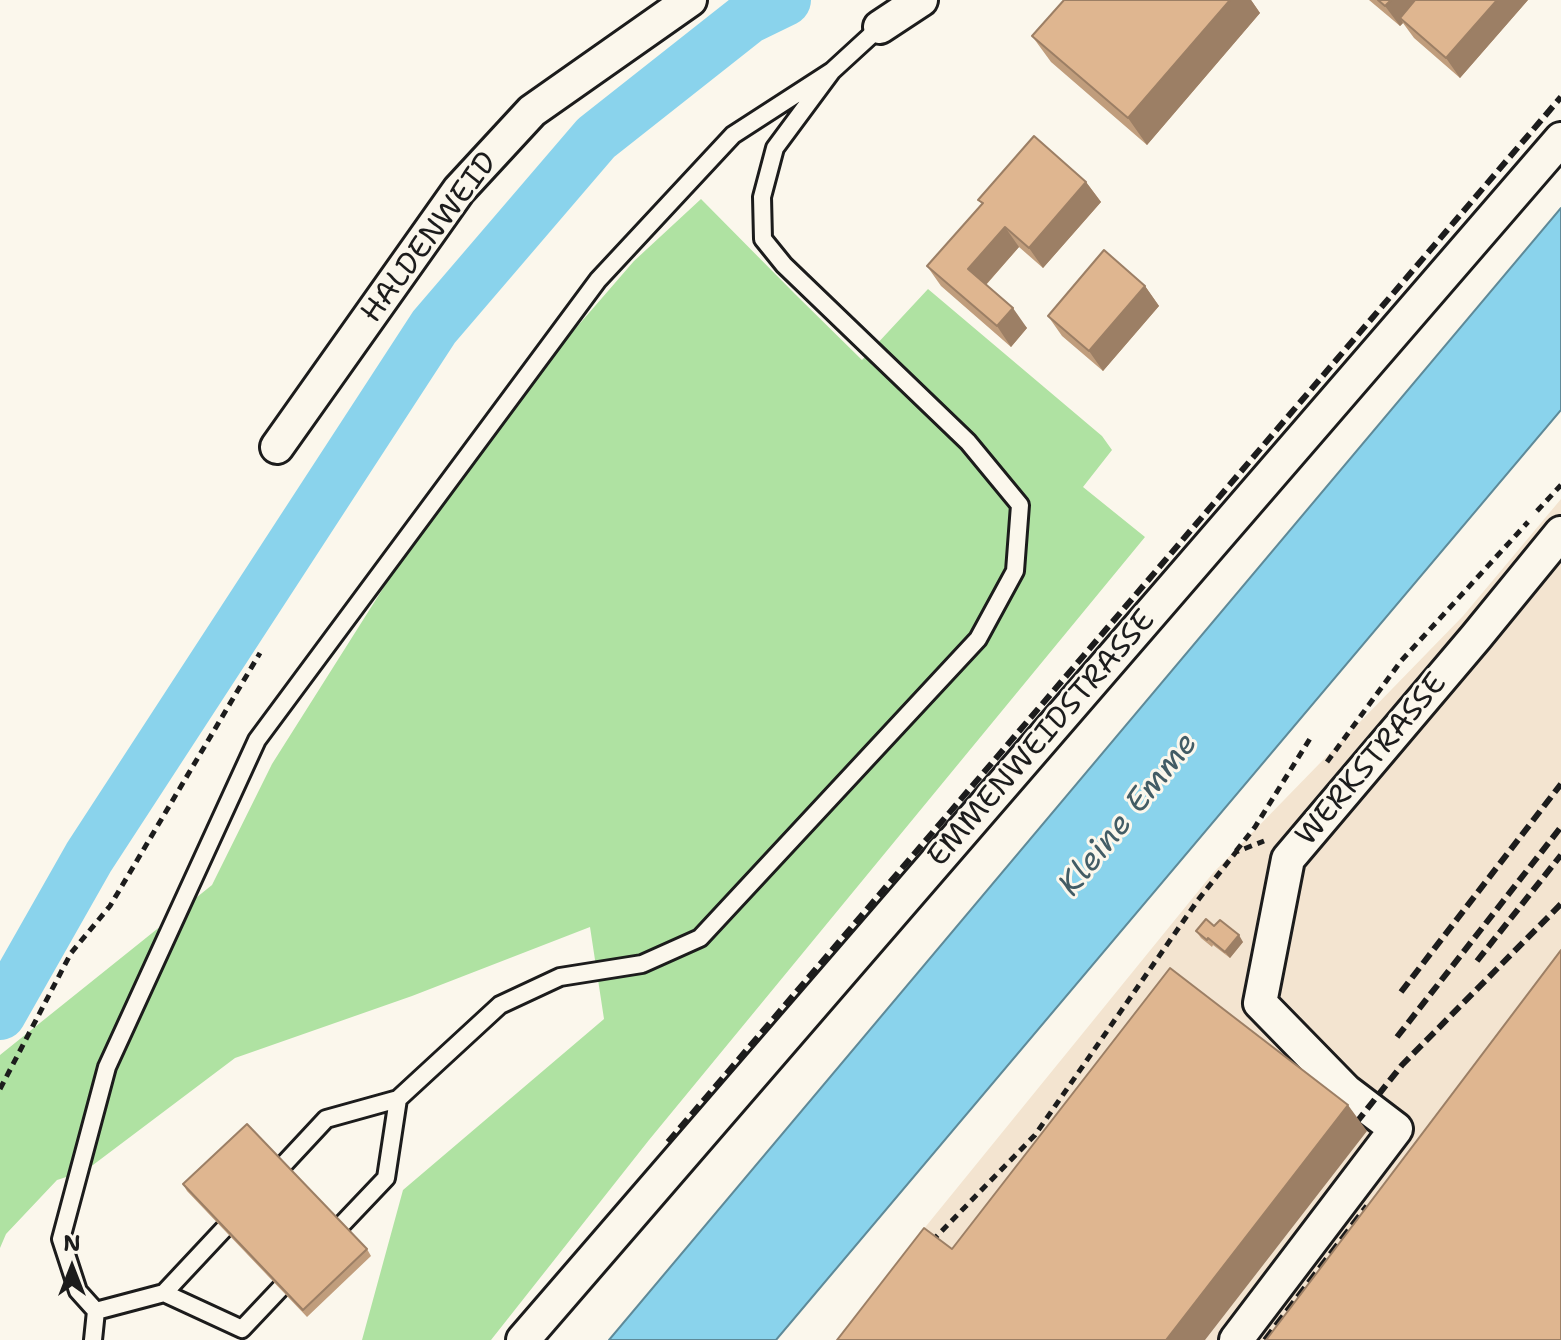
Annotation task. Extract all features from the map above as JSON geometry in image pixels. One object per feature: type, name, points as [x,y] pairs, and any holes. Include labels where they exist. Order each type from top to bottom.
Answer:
[{"type":"street","name":"HALDENWEID","points":[[277,447],[459,190],[532,111],[690,0]]},
{"type":"street","points":[[880,27],[921,0]]},
{"type":"street","name":"EMMENWEIDSTRASSE","points":[[523,1340],[1561,139]]},
{"type":"street","name":"WERKSTRASSE","points":[[1236,1340],[1396,1129],[1346,1091],[1260,1003],[1288,859],[1561,533]]},
{"type":"lane","points":[[93,1340],[96,1311],[78,1291],[61,1239],[107,1067],[257,740],[598,280],[733,135],[832,71],[880,27]]},
{"type":"lane","points":[[96,1311],[164,1293],[326,1119],[398,1099],[500,1005],[560,977],[642,964],[700,938],[978,639],[1015,571],[1020,505],[968,442],[784,265],[763,239],[762,197],[775,148],[832,71]]},
{"type":"lane","points":[[164,1293],[242,1329],[386,1178],[398,1099]]},
{"type":"path","points":[[1327,762],[1401,661],[1561,485]]},
{"type":"path","points":[[0,1089],[71,953],[110,906],[260,653]]},
{"type":"path","points":[[927,1247],[1035,1135],[1198,900],[1255,827],[1311,737]]},
{"type":"path","points":[[1236,852],[1272,838]]},
{"type":"shaded area","points":[[1561,499],[1561,1340],[838,1340],[918,1236],[1213,873],[1463,616]]},
{"type":"green space","points":[[701,199],[862,360],[928,289],[1102,436],[1112,450],[1083,487],[1145,537],[649,1140],[491,1340],[362,1340],[403,1190],[604,1019],[590,927],[412,996],[235,1058],[85,1171],[57,1180],[6,1234],[0,1248],[0,1055],[212,885],[272,764],[394,571],[530,381],[634,261]]},
{"type":"water","name":"Kleine Emme","points":[[1561,208],[1561,410],[776,1340],[609,1340]]},
{"type":"building","points":[[1064,0],[1230,0],[1128,118],[1032,36]]},
{"type":"building","points":[[1415,0],[1497,0],[1446,58],[1400,18]]},
{"type":"building","points":[[1034,136],[1086,182],[1029,248],[1005,227],[968,269],[1013,308],[997,326],[927,266],[983,203],[978,200]]},
{"type":"building","points":[[1104,250],[1145,286],[1089,351],[1048,316]]},
{"type":"building","points":[[1206,919],[1214,926],[1220,920],[1239,935],[1225,952],[1196,931]]},
{"type":"building","points":[[1561,950],[1561,1340],[1266,1340]]},
{"type":"building","points":[[1170,968],[1348,1105],[1166,1340],[837,1340],[924,1228],[952,1249]]},
{"type":"building","points":[[247,1124],[367,1249],[303,1310],[183,1184]]},
{"type":"waterway","points":[[0,1014],[89,857],[434,327],[596,138],[748,18],[785,0]]},
{"type":"railway","points":[[668,1142],[1561,97]]},
{"type":"railway","points":[[1401,992],[1561,784]]},
{"type":"railway","points":[[1397,1037],[1561,827]]},
{"type":"railway","points":[[1477,961],[1561,855]]},
{"type":"railway","points":[[1356,1123],[1402,1065],[1561,904]]},
{"type":"railway","points":[[1265,1340],[1367,1206]]}]
